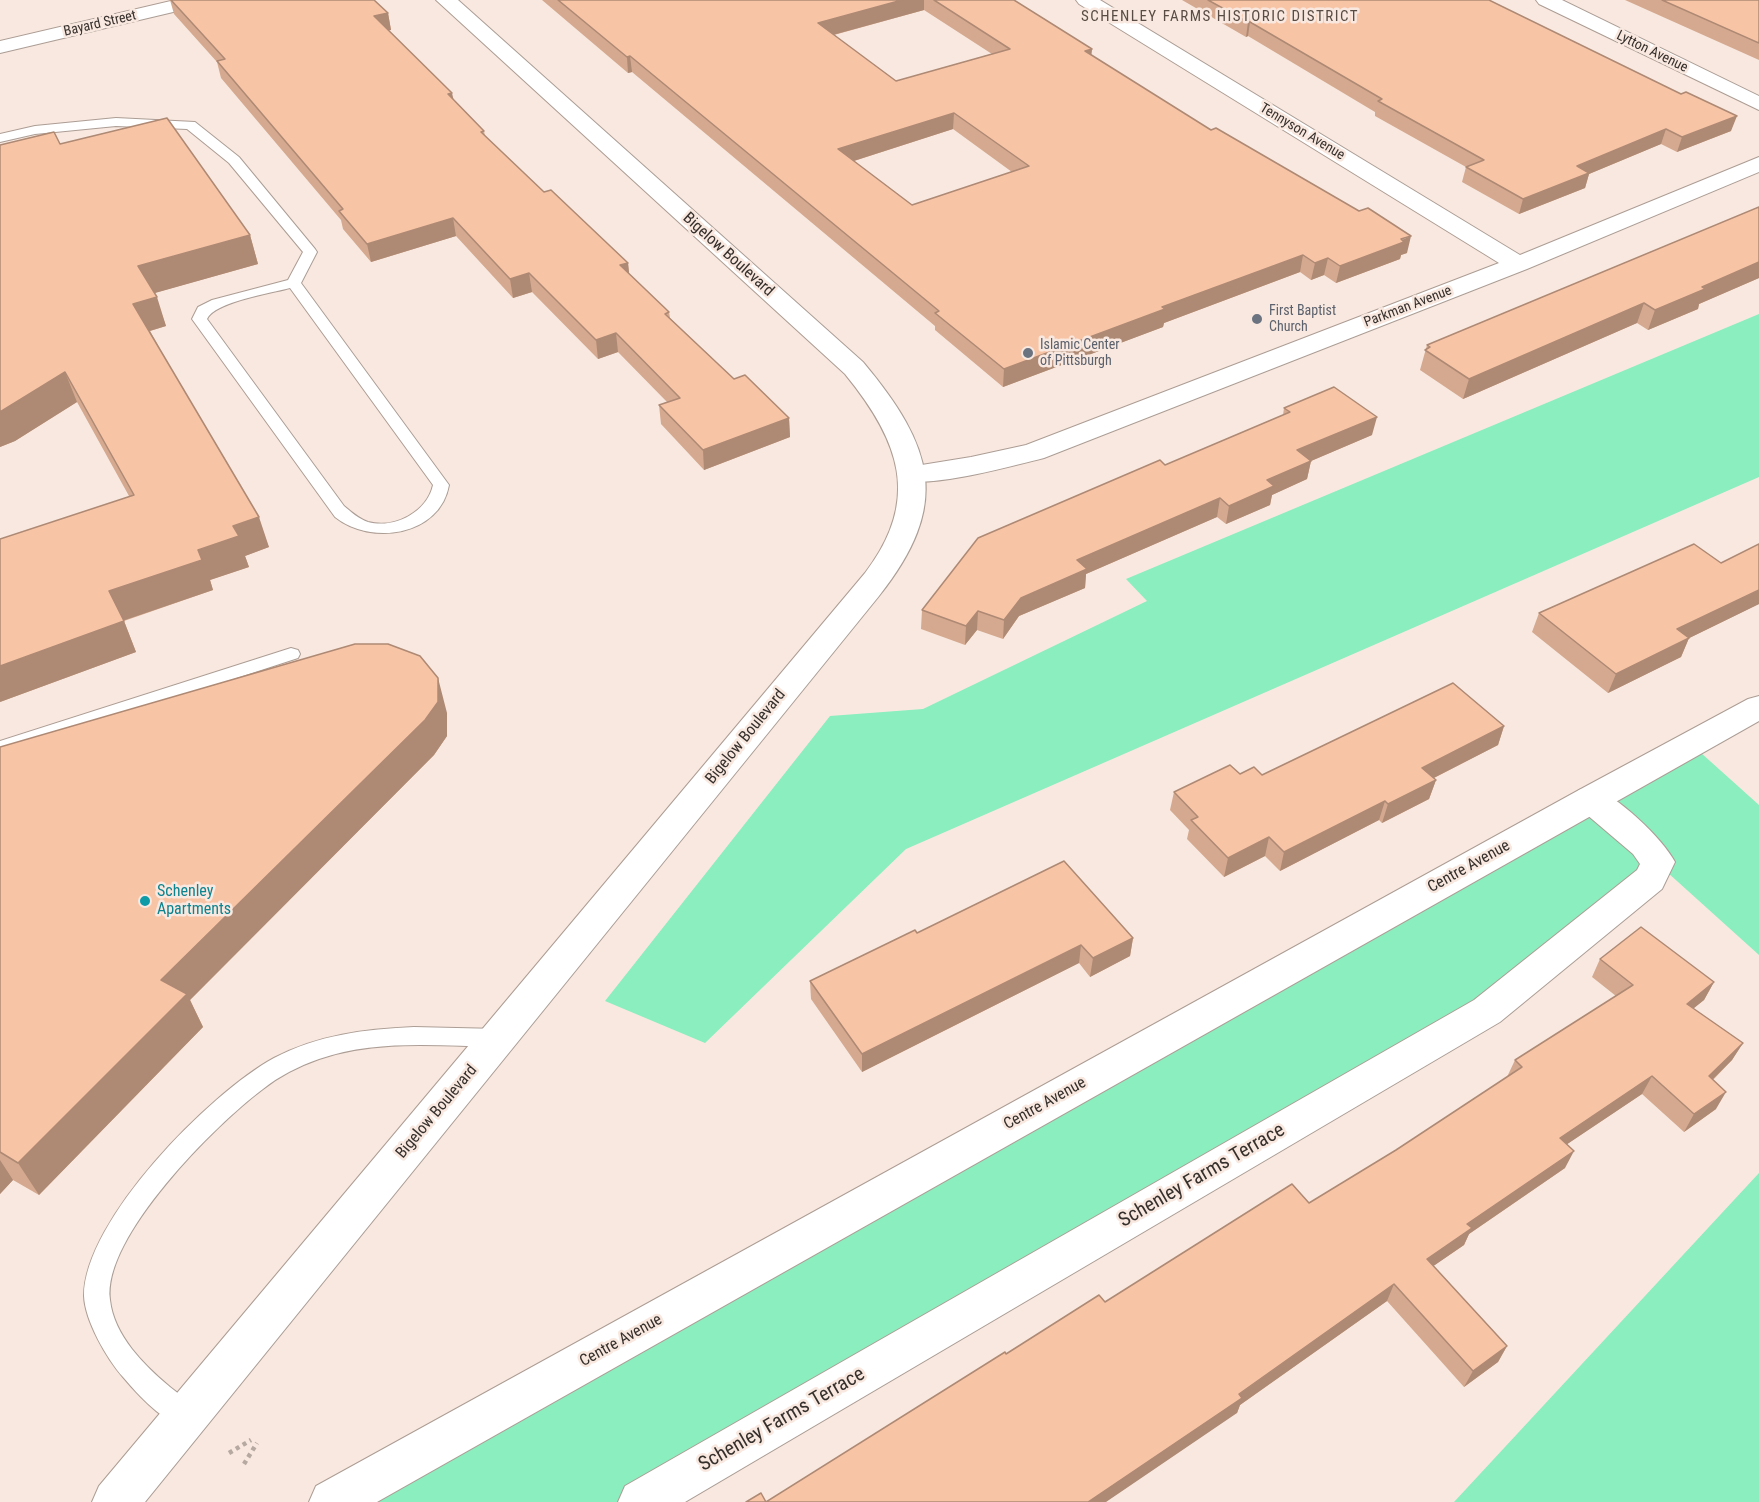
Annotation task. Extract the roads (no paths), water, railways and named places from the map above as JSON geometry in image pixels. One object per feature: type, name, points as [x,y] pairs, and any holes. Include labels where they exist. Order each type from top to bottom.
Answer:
[{"type":"main road","name":"Bayard Street","points":[[0,47],[200,0]]},
{"type":"main road","name":"Bigelow Boulevard","points":[[114,1502],[840,623],[893,555],[913,505],[913,474],[891,413],[854,368],[446,0]]},
{"type":"main road","name":"Tennyson Avenue","points":[[1086,0],[1518,264]]},
{"type":"main road","name":"Lytton Avenue","points":[[1546,0],[1759,104]]},
{"type":"main road","name":"Parkman Avenue","points":[[913,474],[971,466],[1034,452],[1518,264],[1759,164]]},
{"type":"main road","name":"Centre Avenue","points":[[332,1502],[1759,707]]},
{"type":"main road","name":"Schenley Farms Terrace","points":[[641,1502],[1487,1011],[1650,879],[1658,862],[1645,845],[1591,799]]},
{"type":"lane","points":[[0,138],[35,130],[116,122],[190,125],[234,160],[310,252],[294,283],[218,303],[203,310],[199,319],[338,510],[350,521],[368,528],[388,528],[414,520],[434,507],[441,496],[441,485],[294,283]]},
{"type":"lane","points":[[0,748],[291,654]]},
{"type":"lane","points":[[185,1416],[136,1375],[109,1336],[97,1301],[100,1265],[114,1239],[151,1185],[191,1140],[234,1098],[279,1066],[330,1046],[387,1037],[499,1038]]},
{"type":"place","name":"First Baptist Church","points":[[1257,319]]},
{"type":"place","name":"Islamic Center of Pittsburgh","points":[[1028,353]]},
{"type":"place","name":"Schenley Apartments","points":[[145,901]]},
{"type":"district","name":"SCHENLEY FARMS HISTORIC DISTRICT","points":[[1220,17]]}]
